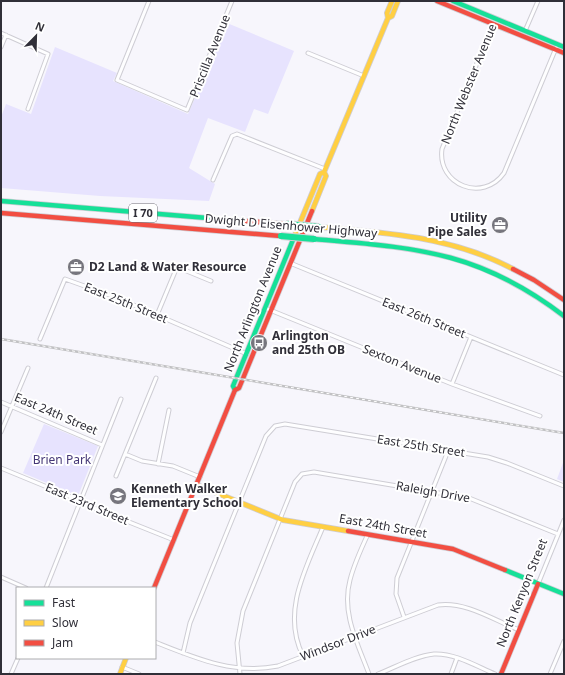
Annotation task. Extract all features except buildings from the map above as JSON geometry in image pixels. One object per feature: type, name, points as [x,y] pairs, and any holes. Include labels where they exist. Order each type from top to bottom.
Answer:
[{"type":"main road","name":"North Arlington Avenue","points":[[154,587],[235,390],[233,386],[249,355],[326,176],[325,171],[388,18],[387,13],[392,1]]},
{"type":"main road","name":"North Arlington Avenue","points":[[388,18],[392,16],[398,1]]},
{"type":"main road","points":[[437,1],[466,6]]},
{"type":"main road","points":[[453,1],[466,6],[494,21],[559,47]]},
{"type":"main road","points":[[494,21],[526,31],[559,47],[564,53]]},
{"type":"main road","name":"Dwight D Eisenhower Highway","points":[[1,202],[397,233],[452,244],[477,252],[514,269],[564,300]]},
{"type":"main road","name":"Dwight D Eisenhower Highway","points":[[1,213],[392,246],[446,255],[492,272],[531,293],[564,316]]},
{"type":"main road","name":"East 24th Street","points":[[196,485],[280,519],[457,551],[564,594]]},
{"type":"main road","name":"North Kenyon Street","points":[[501,674],[538,584]]},
{"type":"main road","points":[[120,674],[126,659]]},
{"type":"street","name":"Priscilla Avenue","points":[[150,1],[117,80],[187,110],[232,1]]},
{"type":"street","points":[[526,31],[538,1]]},
{"type":"street","name":"North Webster Avenue","points":[[494,21],[442,147],[441,158],[445,170],[454,182],[464,187],[476,189],[489,186],[497,181],[504,173],[559,47]]},
{"type":"street","points":[[1,33],[48,54],[28,109]]},
{"type":"street","points":[[1,47],[6,35]]},
{"type":"street","points":[[308,53],[364,76]]},
{"type":"street","points":[[213,180],[232,136],[236,134],[325,171]]},
{"type":"street","name":"East 26th Street","points":[[288,262],[564,375]]},
{"type":"street","points":[[157,315],[177,267],[211,281]]},
{"type":"street","name":"East 25th Street","points":[[40,339],[65,279],[116,297],[249,355]]},
{"type":"street","name":"Sexton Avenue","points":[[268,309],[452,384],[540,416]]},
{"type":"street","points":[[452,384],[471,337]]},
{"type":"street","points":[[1,432],[28,368]]},
{"type":"street","points":[[116,476],[156,378]]},
{"type":"street","points":[[46,587],[121,399]]},
{"type":"street","name":"East 24th Street","points":[[1,402],[102,445]]},
{"type":"street","points":[[158,464],[169,410]]},
{"type":"street","name":"East 25th Street","points":[[239,502],[266,436],[274,427],[285,424],[448,451],[504,462],[564,486]]},
{"type":"street","points":[[404,617],[396,596],[395,586],[448,451]]},
{"type":"street","points":[[125,454],[142,461],[177,467],[200,477]]},
{"type":"street","name":"East 23rd Street","points":[[1,468],[174,540]]},
{"type":"street","name":"Raleigh Drive","points":[[280,519],[295,481],[302,474],[314,472],[478,501],[558,534]]},
{"type":"street","points":[[182,653],[190,623],[239,502]]},
{"type":"street","points":[[240,673],[238,642],[242,614],[280,519]]},
{"type":"street","name":"North Kenyon Street","points":[[538,584],[564,520]]},
{"type":"street","points":[[303,656],[294,627],[295,602],[299,585],[323,527]]},
{"type":"street","points":[[368,534],[348,586],[348,612],[369,674]]},
{"type":"street","points":[[1,577],[24,587]]},
{"type":"street","name":"Windsor Drive","points":[[156,642],[216,667],[240,673],[272,668],[432,606],[451,604],[465,607],[519,630]]},
{"type":"street","points":[[550,674],[564,640]]},
{"type":"street","points":[[378,674],[429,655],[441,654],[457,658],[495,674]]},
{"type":"street","points":[[451,674],[457,658]]},
{"type":"street","points":[[11,674],[18,659]]},
{"type":"street","points":[[122,667],[139,674]]},
{"type":"green space","points":[[227,23],[294,51],[268,114],[254,109],[245,132],[208,118],[189,168],[215,184],[209,201],[100,196],[1,188],[1,117],[6,104],[31,114],[55,47],[117,73],[113,81],[188,114]]},
{"type":"green space","name":"Brien Park","points":[[44,424],[98,446],[78,496],[23,473]]},
{"type":"green space","points":[[564,460],[564,482],[557,479]]},
{"type":"railway","points":[[1,339],[564,433]]},
{"type":"traffic: fast","points":[[453,1],[564,47]]},
{"type":"traffic: fast","points":[[1,201],[232,220]]},
{"type":"traffic: fast","points":[[286,224],[319,227]]},
{"type":"traffic: fast","points":[[235,390],[233,386],[295,235]]},
{"type":"traffic: fast","points":[[281,236],[314,239]]},
{"type":"traffic: fast","points":[[314,239],[385,246],[446,256],[475,265],[504,278],[533,294],[564,316]]},
{"type":"traffic: fast","points":[[505,570],[564,594]]},
{"type":"traffic: slow","points":[[312,211],[326,176],[324,172],[388,18],[387,13],[392,1]]},
{"type":"traffic: slow","points":[[388,18],[392,16],[398,1]]},
{"type":"traffic: slow","points":[[295,235],[320,174],[324,172]]},
{"type":"traffic: slow","points":[[319,227],[393,234],[442,243],[490,258],[513,269]]},
{"type":"traffic: slow","points":[[197,485],[283,520],[348,531]]},
{"type":"traffic: slow","points":[[120,674],[126,659]]},
{"type":"traffic: jam","points":[[437,1],[564,53]]},
{"type":"traffic: jam","points":[[235,390],[239,388],[312,211]]},
{"type":"traffic: jam","points":[[1,213],[281,236]]},
{"type":"traffic: jam","points":[[232,220],[286,224]]},
{"type":"traffic: jam","points":[[513,269],[534,280],[564,300]]},
{"type":"traffic: jam","points":[[154,587],[235,390]]},
{"type":"traffic: jam","points":[[348,531],[453,549],[505,570]]},
{"type":"traffic: jam","points":[[501,674],[538,584]]},
{"type":"place","name":"Utility Pipe Sales","points":[[500,225]]},
{"type":"place","name":"D2 Land & Water Resource","points":[[76,267]]},
{"type":"place","name":"Arlington and 25th OB","points":[[259,343]]},
{"type":"place","name":"Kenneth Walker Elementary School","points":[[118,496]]}]
